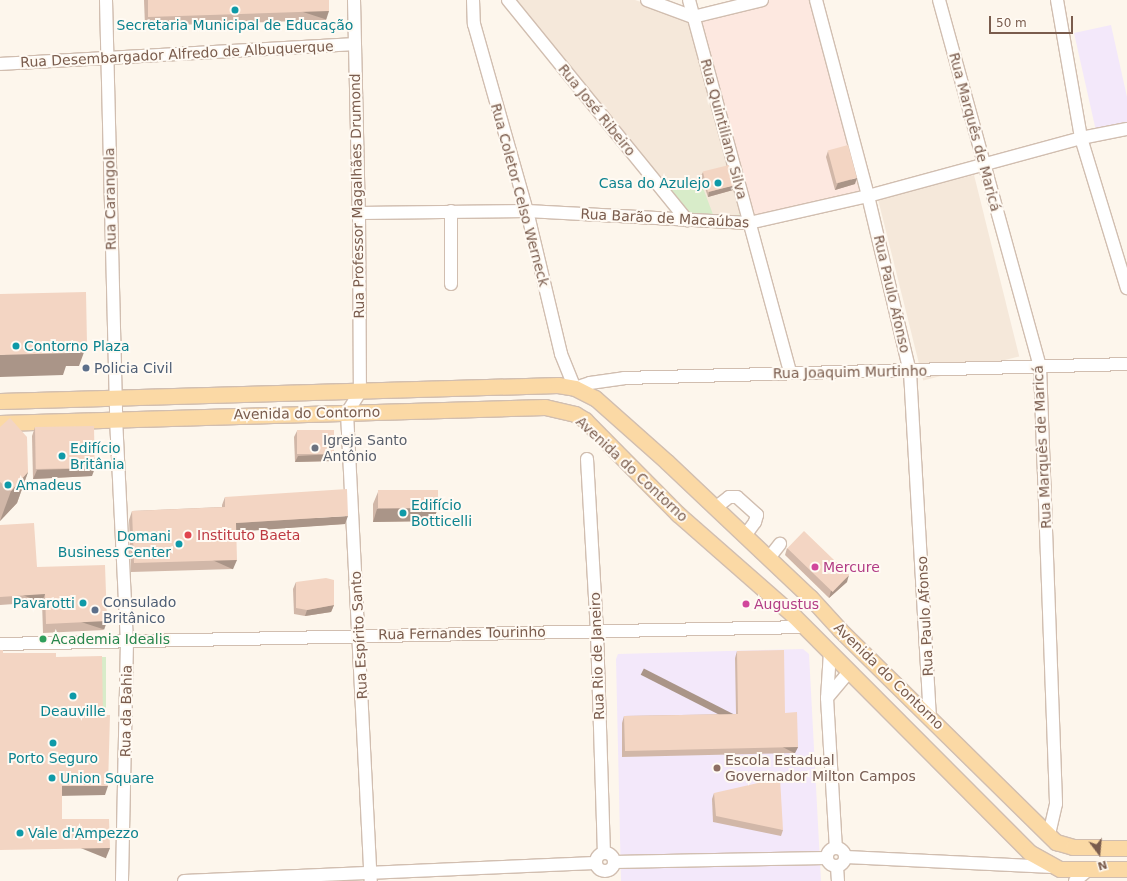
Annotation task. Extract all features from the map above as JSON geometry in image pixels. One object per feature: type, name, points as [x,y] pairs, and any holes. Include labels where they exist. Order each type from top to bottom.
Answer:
[{"type":"main road","name":"Avenida do Contorno","points":[[0,401],[360,392],[558,385],[575,388],[595,398],[612,412],[769,558],[1056,842],[1073,847],[1127,848]]},
{"type":"main road","points":[[545,407],[575,388]]},
{"type":"main road","name":"Avenida do Contorno","points":[[0,423],[116,418],[545,407],[563,410],[585,420],[678,514],[804,627],[850,671],[1029,852],[1053,867],[1081,876],[1127,869]]},
{"type":"street","name":"Rua Carangola","points":[[106,0],[106,57],[116,398]]},
{"type":"street","name":"Rua Professor Magalhães Drumond","points":[[354,0],[359,213],[360,392]]},
{"type":"street","name":"Rua Coletor Celso Werneck","points":[[473,0],[474,24],[527,211],[561,354],[575,388]]},
{"type":"street","name":"Rua José Ribeiro","points":[[508,0],[687,220]]},
{"type":"street","points":[[647,0],[693,17],[762,0]]},
{"type":"street","name":"Rua Quintiliano Silva","points":[[689,0],[790,373]]},
{"type":"street","name":"Rua Paulo Afonso","points":[[816,0],[868,196],[910,372],[930,716]]},
{"type":"street","name":"Rua Marquês de Maricá","points":[[939,0],[1040,366],[1056,804],[1049,834]]},
{"type":"street","points":[[1057,0],[1080,138],[1127,288]]},
{"type":"street","name":"Rua Desembargador Alfredo de Albuquerque","points":[[0,64],[354,44]]},
{"type":"street","name":"Rua Barão de Macaúbas","points":[[359,213],[527,211],[749,223],[868,196],[1080,138],[1127,129]]},
{"type":"street","points":[[451,211],[451,284]]},
{"type":"street","name":"Rua Joaquim Murtinho","points":[[575,388],[590,383],[624,378],[790,373],[910,372],[1040,366],[1127,364]]},
{"type":"street","points":[[346,413],[360,392]]},
{"type":"street","name":"Rua da Bahia","points":[[116,398],[127,641],[122,881]]},
{"type":"street","name":"Rua Espírito Santo","points":[[346,413],[360,635],[372,876]]},
{"type":"street","name":"Rua Rio de Janeiro","points":[[586,459],[597,632],[604,853]]},
{"type":"street","points":[[715,508],[729,497],[737,497],[757,515],[755,522],[745,536]]},
{"type":"street","points":[[769,558],[780,544]]},
{"type":"street","name":"Rua Fernandes Tourinho","points":[[0,644],[360,635],[597,632],[804,627]]},
{"type":"street","points":[[830,652],[827,698],[836,848]]},
{"type":"street","points":[[827,698],[850,671]]},
{"type":"street","points":[[826,858],[830,850],[836,848],[842,850],[846,857]]},
{"type":"street","points":[[608,871],[610,854],[604,853],[597,857],[596,863],[598,868],[608,871],[826,858]]},
{"type":"street","points":[[846,857],[1053,867]]},
{"type":"street","points":[[826,858],[831,866],[837,867],[842,865],[846,857]]},
{"type":"street","points":[[184,881],[372,876],[596,863]]},
{"type":"street","points":[[837,867],[838,881]]},
{"type":"shaded area","points":[[516,0],[635,0],[692,19],[745,214],[714,217],[711,212],[661,189]]},
{"type":"shaded area","points":[[767,0],[816,0],[867,196],[748,223],[692,19]]},
{"type":"shaded area","points":[[1111,25],[1127,97],[1127,124],[1096,131],[1074,33]]},
{"type":"shaded area","points":[[974,175],[1019,356],[923,380],[878,199]]},
{"type":"shaded area","name":"Escola Estadual Governador Milton Campos","points":[[803,649],[809,654],[821,881],[621,881],[616,659],[618,654]]},
{"type":"green space","points":[[700,180],[714,217],[745,214],[748,223],[686,218],[661,189]]},
{"type":"green space","points":[[53,657],[106,657],[106,725]]},
{"type":"building","points":[[148,0],[329,0],[329,11],[148,17]]},
{"type":"building","points":[[848,145],[857,178],[837,183],[828,150]]},
{"type":"building","name":"Casa do Azulejo","points":[[729,165],[734,185],[708,192],[703,172]]},
{"type":"building","points":[[86,292],[87,344],[71,344],[71,353],[0,355],[0,294]]},
{"type":"building","points":[[10,418],[27,437],[28,472],[11,491],[0,482],[0,427]]},
{"type":"building","name":"Edifício Britânia","points":[[94,426],[95,468],[36,469],[35,427]]},
{"type":"building","points":[[297,430],[334,430],[334,454],[297,454]]},
{"type":"building","points":[[347,489],[348,516],[236,523],[237,560],[134,563],[132,511],[225,507],[225,497]]},
{"type":"building","points":[[378,490],[438,490],[438,508],[378,508]]},
{"type":"building","points":[[34,523],[37,567],[105,565],[107,621],[46,624],[45,594],[0,597],[0,525]]},
{"type":"building","points":[[804,531],[849,575],[833,592],[787,548]]},
{"type":"building","points":[[326,578],[334,580],[334,605],[307,610],[296,608],[296,582]]},
{"type":"building","points":[[0,650],[3,650],[3,653],[56,653],[56,657],[102,656],[103,715],[110,715],[108,786],[62,786],[62,819],[109,819],[110,848],[0,850]]},
{"type":"building","points":[[784,650],[785,713],[797,712],[798,747],[625,751],[624,716],[738,714],[737,651]]},
{"type":"building","points":[[780,778],[783,830],[716,816],[714,793]]},
{"type":"place","name":"Secretaria Municipal de Educação","points":[[235,10]]},
{"type":"place","name":"Casa do Azulejo","points":[[718,183]]},
{"type":"place","name":"Contorno Plaza","points":[[16,346]]},
{"type":"place","name":"Policia Civil","points":[[86,368]]},
{"type":"place","name":"Igreja Santo Antônio","points":[[315,448]]},
{"type":"place","name":"Edifício Britânia","points":[[62,456]]},
{"type":"place","name":"Amadeus","points":[[8,485]]},
{"type":"place","name":"Edifício Botticelli","points":[[403,513]]},
{"type":"place","name":"Instituto Baeta","points":[[188,535]]},
{"type":"place","name":"Domani Business Center","points":[[179,544]]},
{"type":"place","name":"Mercure","points":[[815,567]]},
{"type":"place","name":"Pavarotti","points":[[83,603]]},
{"type":"place","name":"Augustus","points":[[746,604]]},
{"type":"place","name":"Consulado Britânico","points":[[95,610]]},
{"type":"place","name":"Academia Idealis","points":[[43,639]]},
{"type":"place","name":"Deauville","points":[[73,696]]},
{"type":"place","name":"Porto Seguro","points":[[53,743]]},
{"type":"place","name":"Escola Estadual Governador Milton Campos","points":[[717,768]]},
{"type":"place","name":"Union Square","points":[[52,778]]},
{"type":"place","name":"Vale d'Ampezzo","points":[[20,833]]}]
